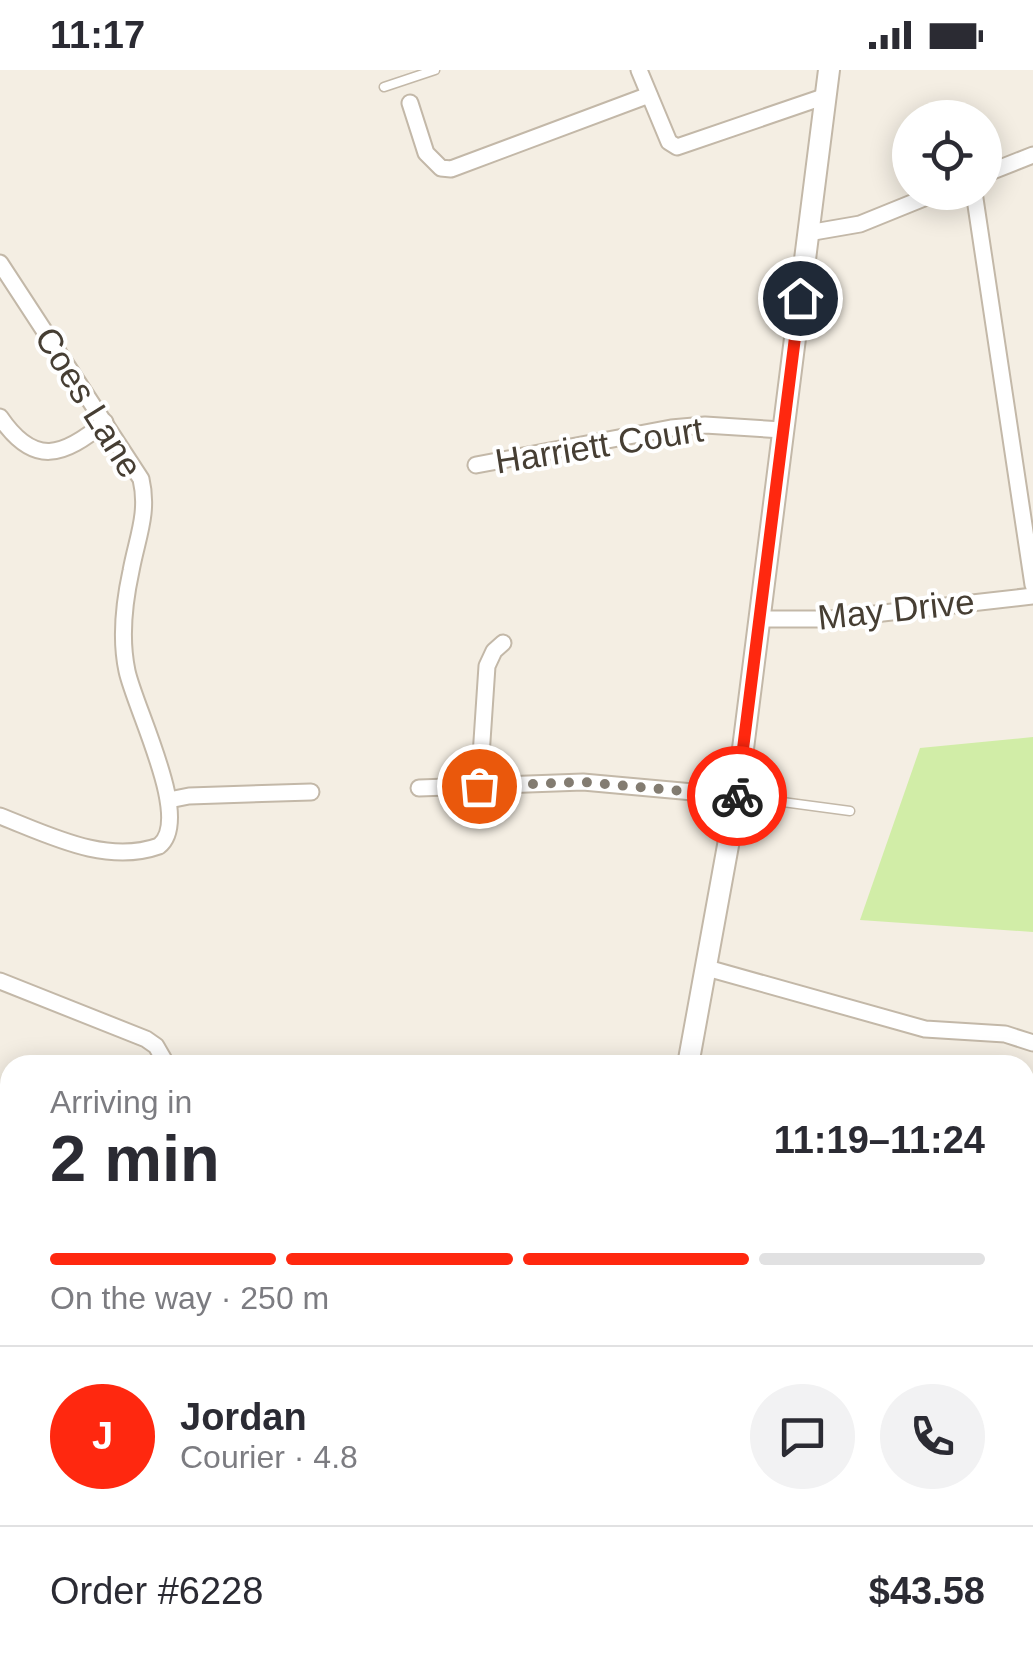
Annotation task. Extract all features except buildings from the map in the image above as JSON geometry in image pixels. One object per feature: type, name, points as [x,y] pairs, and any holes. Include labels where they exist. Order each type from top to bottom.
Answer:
[{"type":"street","points":[[639,70],[669,142],[676,147],[826,96]]},
{"type":"street","points":[[690,1055],[737,796],[829,70]]},
{"type":"street","points":[[410,103],[426,153],[441,168],[451,169],[649,95]]},
{"type":"street","points":[[1002,167],[1033,155]]},
{"type":"street","points":[[808,233],[860,224],[894,210]]},
{"type":"street","points":[[977,210],[1033,584]]},
{"type":"street","name":"Coes Lane","points":[[0,263],[134,465],[144,495],[142,529],[124,610],[124,651],[172,820],[167,840],[149,850],[97,850],[0,816]]},
{"type":"street","points":[[0,417],[14,437],[37,452],[64,450],[84,440],[105,422]]},
{"type":"street","name":"Harriett Court","points":[[476,465],[671,428],[705,425],[782,430]]},
{"type":"street","name":"May Drive","points":[[760,619],[830,619],[1033,596]]},
{"type":"street","points":[[479,786],[487,666],[504,642]]},
{"type":"street","points":[[419,788],[583,782],[737,796]]},
{"type":"street","points":[[169,800],[311,792]]},
{"type":"street","points":[[707,968],[926,1029],[1005,1034],[1033,1043]]},
{"type":"street","points":[[0,981],[146,1039],[161,1055]]},
{"type":"lane","points":[[384,87],[435,70]]},
{"type":"lane","points":[[737,796],[850,811]]},
{"type":"green space","points":[[1033,737],[1033,932],[860,920],[920,748]]},
{"type":"way so far","points":[[479,786],[583,782],[737,796]]},
{"type":"route","points":[[737,796],[800,298]]}]
